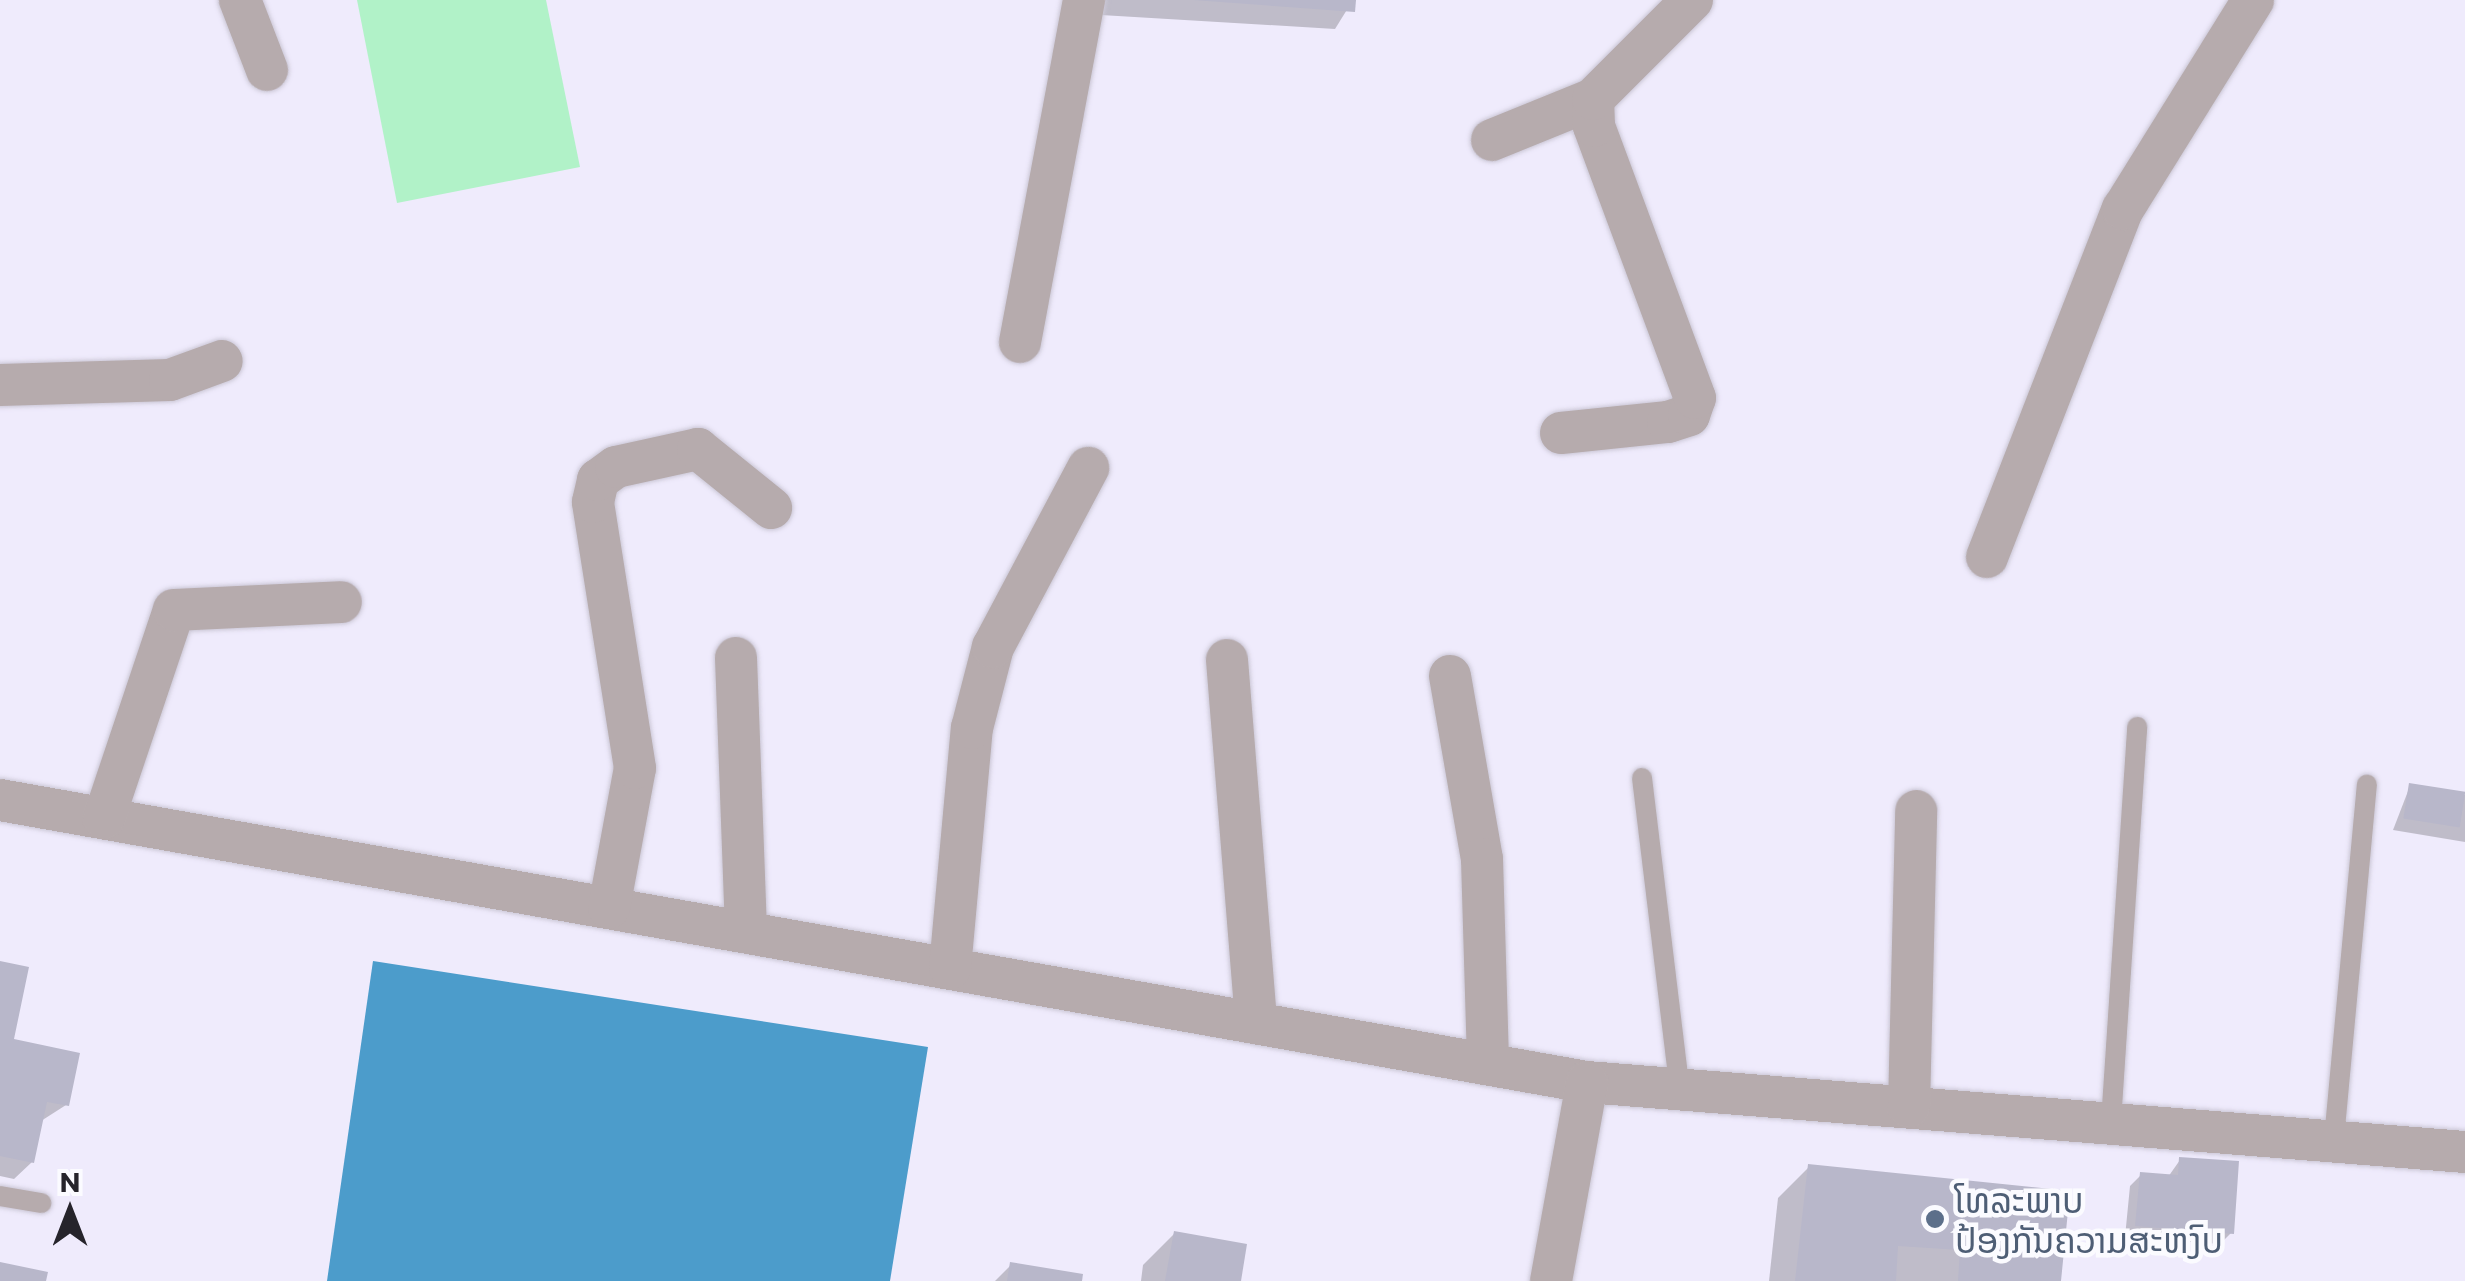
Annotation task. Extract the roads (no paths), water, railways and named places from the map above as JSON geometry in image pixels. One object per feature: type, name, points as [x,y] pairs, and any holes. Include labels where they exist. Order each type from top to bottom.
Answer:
[{"type":"street","points":[[240,0],[267,70]]},
{"type":"street","points":[[1020,342],[1084,0]]},
{"type":"street","points":[[1492,140],[1593,99],[1692,0]]},
{"type":"street","points":[[1986,557],[2124,209],[2253,0]]},
{"type":"street","points":[[1561,434],[1668,422],[1689,415],[1695,398],[1594,126],[1593,99]]},
{"type":"street","points":[[0,385],[170,380],[222,361]]},
{"type":"street","points":[[609,908],[634,739],[593,502],[598,480],[616,467],[698,448],[771,508]]},
{"type":"street","points":[[950,968],[972,728],[993,648],[1088,468]]},
{"type":"street","points":[[104,818],[174,610],[341,602]]},
{"type":"street","points":[[736,658],[746,932]]},
{"type":"street","points":[[1227,660],[1256,1023]]},
{"type":"street","points":[[1450,676],[1482,859],[1488,1064]]},
{"type":"street","points":[[0,800],[1587,1082],[2465,1152]]},
{"type":"street","points":[[1909,1107],[1916,810]]},
{"type":"street","points":[[1551,1281],[1587,1082]]},
{"type":"lane","points":[[2111,1122],[2137,726]]},
{"type":"lane","points":[[1642,778],[1680,1090]]},
{"type":"lane","points":[[2334,1139],[2367,786]]},
{"type":"lane","points":[[0,1196],[41,1204]]},
{"type":"water","points":[[373,961],[928,1047],[890,1281],[327,1281]]},
{"type":"place","name":"ໂທລະພາບ ປ້ອງກັນຄວາມສະຫງົບ","points":[[1935,1219]]}]
